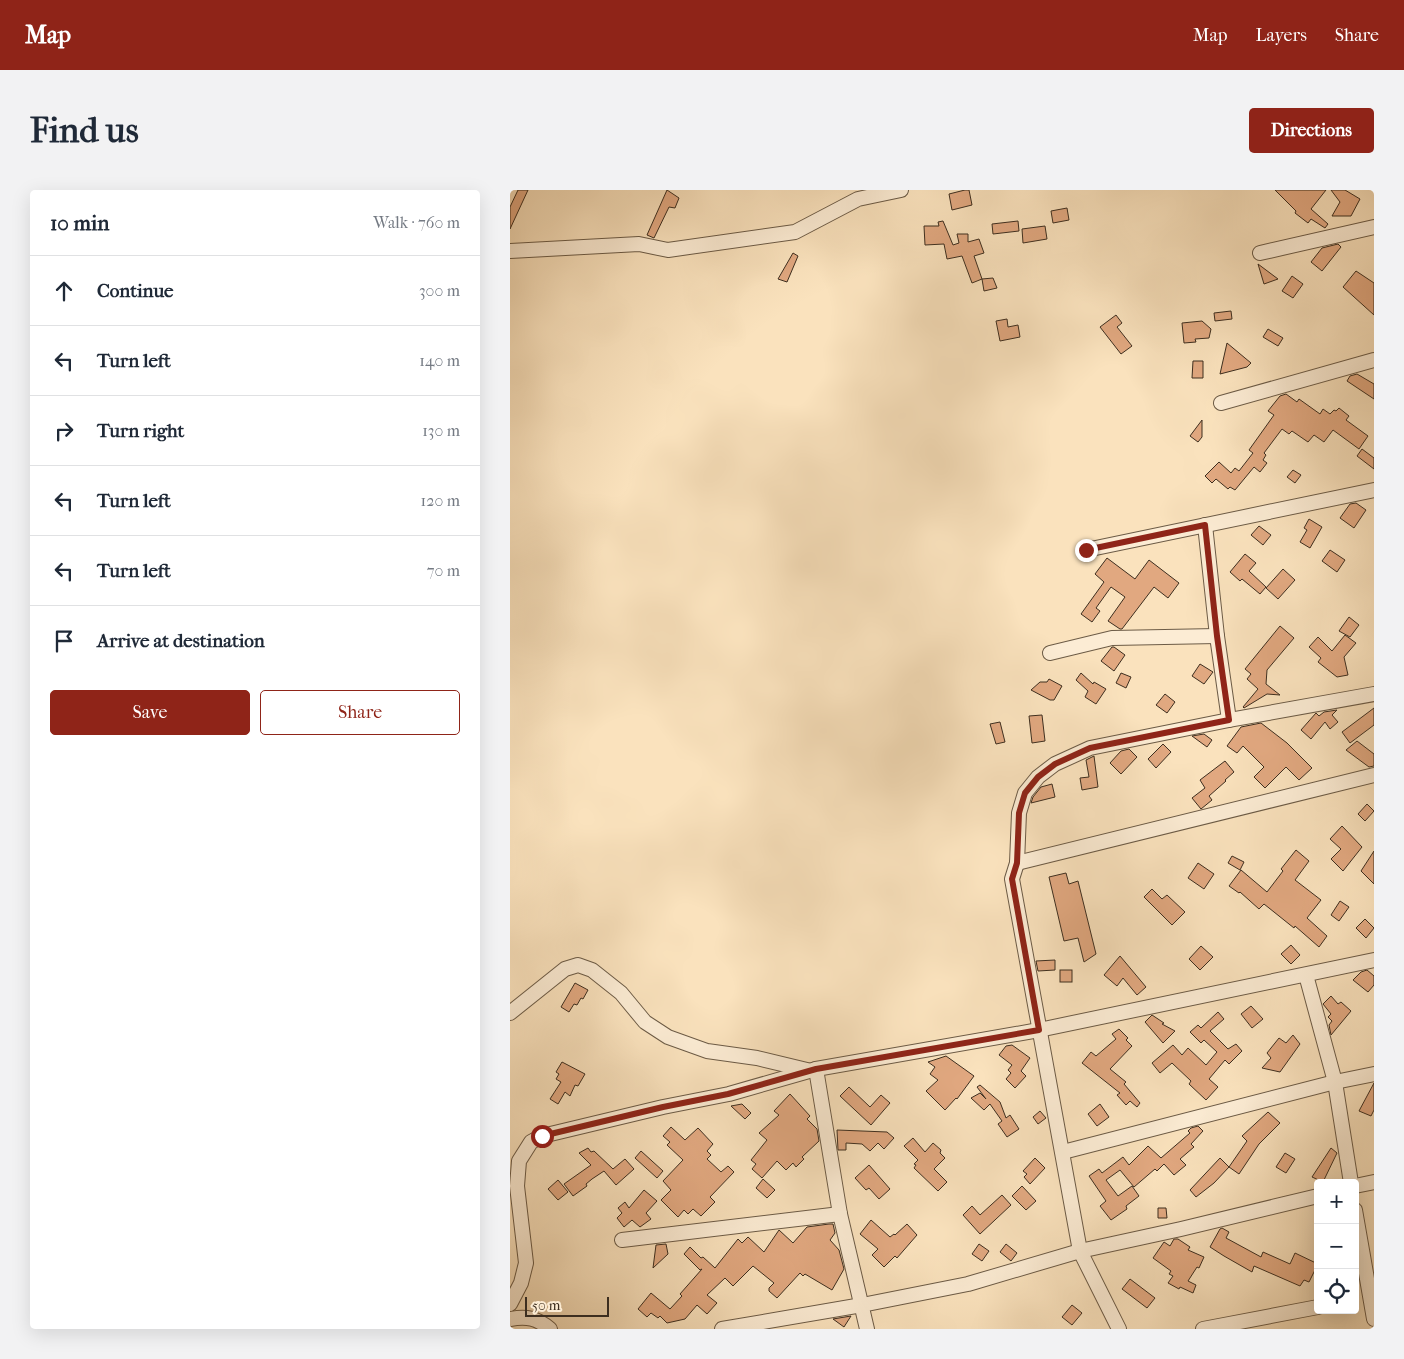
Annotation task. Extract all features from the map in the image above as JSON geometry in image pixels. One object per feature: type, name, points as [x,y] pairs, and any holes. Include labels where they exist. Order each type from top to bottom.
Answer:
[{"type":"street","points":[[510,251],[639,244],[668,250],[795,232],[857,194],[901,190]]},
{"type":"street","points":[[1260,253],[1374,226]]},
{"type":"street","points":[[1221,403],[1374,360]]},
{"type":"street","points":[[1086,550],[1374,490]]},
{"type":"street","points":[[1205,525],[1217,636],[1229,720]]},
{"type":"street","points":[[1050,653],[1112,638],[1217,636]]},
{"type":"street","points":[[1119,1329],[1080,1251],[1012,879],[1017,863],[1019,813],[1025,793],[1038,777],[1055,764],[1090,748],[1229,720],[1374,694]]},
{"type":"street","points":[[1017,863],[1374,775]]},
{"type":"street","points":[[510,1304],[522,1283],[526,1263],[517,1186],[519,1161],[531,1142],[542,1136],[663,1107],[728,1094],[813,1070],[1039,1030],[1374,960]]},
{"type":"street","points":[[510,1013],[565,969],[578,965],[592,970],[621,993],[645,1022],[668,1037],[707,1051],[757,1058],[813,1070]]},
{"type":"street","points":[[1306,975],[1335,1082],[1350,1179]]},
{"type":"street","points":[[813,1070],[840,1214],[868,1329]]},
{"type":"street","points":[[1063,1152],[1335,1082],[1374,1074]]},
{"type":"street","points":[[1359,1185],[1374,1182]]},
{"type":"street","points":[[722,1329],[862,1305],[968,1284],[1080,1251],[1314,1197]]},
{"type":"street","points":[[622,1240],[840,1214]]},
{"type":"street","points":[[1358,1224],[1372,1297],[1374,1320]]},
{"type":"street","points":[[1359,1299],[1372,1297]]},
{"type":"street","points":[[1203,1329],[1314,1308]]},
{"type":"street","points":[[510,1319],[521,1317],[535,1318],[550,1329]]},
{"type":"building","points":[[518,190],[528,190],[510,229],[510,207]]},
{"type":"building","points":[[667,190],[679,198],[675,208],[669,207],[654,238],[647,235]]},
{"type":"building","points":[[969,190],[972,205],[952,210],[949,194]]},
{"type":"building","points":[[1275,190],[1326,190],[1311,209],[1328,224],[1325,228],[1311,219],[1308,223],[1295,213],[1296,211]]},
{"type":"building","points":[[1331,190],[1345,190],[1360,199],[1351,216],[1332,216],[1340,202]]},
{"type":"building","points":[[1067,208],[1069,220],[1053,223],[1051,211]]},
{"type":"building","points":[[943,221],[953,245],[959,243],[957,234],[968,234],[968,242],[979,239],[984,253],[974,256],[982,279],[972,283],[962,256],[947,259],[944,244],[925,245],[924,226],[939,226],[938,222]]},
{"type":"building","points":[[1018,221],[1019,231],[993,234],[992,224]]},
{"type":"building","points":[[1045,226],[1047,239],[1023,243],[1022,229]]},
{"type":"building","points":[[1338,244],[1341,247],[1322,271],[1311,262],[1322,248]]},
{"type":"building","points":[[793,253],[798,256],[787,282],[778,279]]},
{"type":"building","points":[[1258,264],[1278,279],[1264,284]]},
{"type":"building","points":[[1356,271],[1374,283],[1374,315],[1343,287]]},
{"type":"building","points":[[1292,276],[1303,284],[1293,298],[1282,291]]},
{"type":"building","points":[[993,278],[997,288],[984,291],[982,279]]},
{"type":"building","points":[[1231,311],[1232,319],[1215,321],[1214,313]]},
{"type":"building","points":[[1116,315],[1122,323],[1117,327],[1132,346],[1121,354],[1100,327]]},
{"type":"building","points":[[1007,319],[1008,327],[1018,325],[1020,337],[1000,341],[996,321]]},
{"type":"building","points":[[1202,321],[1211,329],[1209,338],[1195,339],[1196,342],[1184,343],[1182,323]]},
{"type":"building","points":[[1268,329],[1283,338],[1278,346],[1263,337]]},
{"type":"building","points":[[1227,343],[1251,363],[1247,367],[1220,374]]},
{"type":"building","points":[[1193,361],[1203,361],[1203,378],[1192,378]]},
{"type":"building","points":[[1357,374],[1374,384],[1374,399],[1347,381],[1350,376]]},
{"type":"building","points":[[1286,394],[1297,402],[1299,399],[1320,414],[1323,409],[1330,414],[1339,408],[1349,416],[1346,420],[1368,436],[1359,449],[1333,430],[1324,442],[1314,435],[1308,442],[1292,431],[1289,434],[1282,429],[1264,453],[1266,455],[1263,460],[1267,463],[1260,472],[1254,467],[1235,490],[1230,487],[1228,489],[1216,479],[1212,483],[1205,476],[1219,462],[1231,473],[1235,468],[1239,471],[1253,453],[1249,450],[1274,415],[1268,411],[1280,396]]},
{"type":"building","points":[[1202,420],[1202,437],[1198,442],[1190,436]]},
{"type":"building","points":[[1362,449],[1374,458],[1374,469],[1357,456]]},
{"type":"building","points":[[1293,470],[1301,475],[1295,483],[1287,477]]},
{"type":"building","points":[[1356,503],[1366,510],[1354,528],[1340,518],[1350,504]]},
{"type":"building","points":[[1309,519],[1322,527],[1310,548],[1300,542],[1307,530],[1304,528]]},
{"type":"building","points":[[1259,526],[1271,535],[1263,545],[1251,535]]},
{"type":"building","points":[[1330,550],[1345,560],[1337,572],[1322,561]]},
{"type":"building","points":[[1245,554],[1256,563],[1249,571],[1266,587],[1260,594],[1230,572]]},
{"type":"building","points":[[1107,558],[1135,579],[1149,560],[1179,583],[1168,598],[1154,587],[1122,629],[1108,621],[1125,597],[1111,587],[1096,608],[1100,611],[1092,622],[1081,614],[1104,582],[1095,574]]},
{"type":"building","points":[[1283,569],[1295,580],[1278,599],[1266,588]]},
{"type":"building","points":[[1349,617],[1359,625],[1350,637],[1339,631]]},
{"type":"building","points":[[1280,626],[1294,638],[1267,670],[1266,684],[1280,695],[1267,694],[1244,708],[1258,689],[1247,679],[1251,674],[1245,669]]},
{"type":"building","points":[[1345,635],[1356,643],[1344,657],[1348,675],[1337,677],[1318,662],[1321,658],[1309,647],[1318,637],[1332,651]]},
{"type":"building","points":[[1112,647],[1125,655],[1114,671],[1101,661]]},
{"type":"building","points":[[1200,664],[1213,672],[1204,684],[1192,676]]},
{"type":"building","points":[[1081,673],[1093,684],[1094,682],[1106,689],[1096,704],[1085,697],[1088,691],[1076,680]]},
{"type":"building","points":[[1121,673],[1131,677],[1126,688],[1116,683]]},
{"type":"building","points":[[1049,679],[1062,686],[1054,700],[1050,700],[1031,690],[1040,682],[1047,682]]},
{"type":"building","points":[[1165,694],[1175,702],[1167,713],[1156,705]]},
{"type":"building","points":[[1374,708],[1374,725],[1350,743],[1342,732]]},
{"type":"building","points":[[1337,710],[1332,715],[1338,722],[1330,729],[1325,722],[1311,739],[1301,730],[1316,713],[1319,716],[1324,712]]},
{"type":"building","points":[[1042,715],[1045,741],[1032,743],[1029,716]]},
{"type":"building","points":[[1000,722],[1005,742],[996,744],[990,724]]},
{"type":"building","points":[[1261,723],[1287,743],[1312,768],[1299,780],[1286,767],[1265,788],[1254,777],[1264,767],[1243,746],[1237,753],[1227,746],[1241,727]]},
{"type":"building","points":[[1204,734],[1212,740],[1207,747],[1192,736]]},
{"type":"building","points":[[1357,741],[1374,754],[1374,766],[1369,767],[1346,750]]},
{"type":"building","points":[[1163,744],[1171,752],[1156,768],[1148,759]]},
{"type":"building","points":[[1129,749],[1137,757],[1121,774],[1110,763],[1121,751]]},
{"type":"building","points":[[1094,756],[1098,787],[1082,790],[1080,778],[1089,777],[1086,760]]},
{"type":"building","points":[[1225,761],[1234,772],[1209,796],[1212,800],[1201,809],[1192,798],[1205,788],[1200,780]]},
{"type":"building","points":[[1052,784],[1055,797],[1031,803],[1041,787]]},
{"type":"building","points":[[1367,804],[1374,811],[1365,821],[1358,814]]},
{"type":"building","points":[[1342,826],[1362,847],[1343,871],[1331,859],[1341,849],[1330,839]]},
{"type":"building","points":[[1296,850],[1309,861],[1295,880],[1321,900],[1307,918],[1327,936],[1319,947],[1295,926],[1294,928],[1264,904],[1259,909],[1240,892],[1229,886],[1241,870],[1267,892],[1283,871],[1281,869]]},
{"type":"building","points":[[1374,851],[1374,884],[1361,871]]},
{"type":"building","points":[[1232,856],[1244,862],[1240,870],[1228,863]]},
{"type":"building","points":[[1198,863],[1214,874],[1204,889],[1188,878]]},
{"type":"building","points":[[1066,873],[1069,884],[1078,881],[1096,954],[1084,962],[1078,938],[1064,941],[1049,877]]},
{"type":"building","points":[[1152,889],[1162,899],[1167,895],[1185,912],[1172,925],[1144,897]]},
{"type":"building","points":[[1340,901],[1349,907],[1339,921],[1331,915]]},
{"type":"building","points":[[1365,919],[1374,928],[1366,938],[1356,928]]},
{"type":"building","points":[[1291,945],[1300,955],[1291,964],[1281,954]]},
{"type":"building","points":[[1201,946],[1213,957],[1200,970],[1189,959]]},
{"type":"building","points":[[1120,956],[1146,987],[1137,995],[1123,978],[1117,986],[1104,975]]},
{"type":"building","points":[[1055,960],[1055,970],[1038,971],[1036,961]]},
{"type":"building","points":[[1060,970],[1072,970],[1072,982],[1060,982]]},
{"type":"building","points":[[1367,970],[1374,976],[1374,985],[1368,992],[1353,980],[1361,972]]},
{"type":"building","points":[[575,983],[588,990],[583,999],[581,998],[577,1005],[574,1004],[569,1012],[561,1007]]},
{"type":"building","points":[[1331,996],[1338,1004],[1341,1002],[1351,1011],[1331,1035],[1329,1025],[1332,1021],[1328,1017],[1331,1014],[1323,1004]]},
{"type":"building","points":[[1251,1006],[1263,1019],[1252,1028],[1241,1014]]},
{"type":"building","points":[[1218,1012],[1224,1019],[1210,1031],[1228,1049],[1236,1044],[1242,1051],[1229,1064],[1225,1060],[1209,1079],[1218,1087],[1206,1100],[1189,1084],[1191,1081],[1172,1063],[1160,1073],[1152,1063],[1173,1045],[1182,1055],[1188,1048],[1206,1065],[1217,1052],[1204,1040],[1201,1043],[1190,1032],[1198,1025],[1201,1028]]},
{"type":"building","points":[[1152,1015],[1164,1023],[1162,1024],[1175,1031],[1163,1043],[1145,1022]]},
{"type":"building","points":[[1119,1029],[1128,1038],[1126,1040],[1132,1046],[1110,1069],[1126,1082],[1124,1084],[1140,1103],[1137,1107],[1130,1101],[1126,1105],[1117,1095],[1120,1093],[1082,1063],[1091,1052],[1096,1056],[1116,1039],[1112,1034]]},
{"type":"building","points":[[1293,1035],[1300,1044],[1280,1072],[1262,1068],[1271,1058],[1267,1053],[1279,1038],[1286,1043]]},
{"type":"building","points":[[1012,1045],[1030,1058],[1021,1071],[1026,1076],[1015,1088],[1006,1079],[1011,1073],[1008,1070],[1012,1065],[999,1055],[1006,1046]]},
{"type":"building","points":[[946,1056],[974,1076],[957,1099],[945,1110],[926,1091],[938,1080],[930,1074],[935,1067],[928,1062]]},
{"type":"building","points":[[562,1062],[585,1074],[578,1086],[575,1085],[570,1096],[565,1092],[558,1104],[550,1099],[561,1082],[556,1079],[559,1074],[556,1072]]},
{"type":"building","points":[[1374,1083],[1374,1110],[1371,1116],[1359,1111]]},
{"type":"building","points":[[980,1085],[1000,1102],[1006,1118],[1010,1115],[1019,1129],[1007,1137],[998,1124],[1002,1121],[990,1104],[984,1110],[971,1098],[980,1093],[986,1099],[977,1087]]},
{"type":"building","points":[[849,1087],[870,1107],[881,1095],[890,1103],[871,1125],[840,1096]]},
{"type":"building","points":[[790,1094],[810,1116],[807,1119],[817,1129],[819,1141],[802,1157],[804,1159],[796,1167],[793,1163],[786,1170],[777,1161],[762,1178],[752,1169],[756,1164],[751,1160],[767,1140],[759,1133],[779,1115],[774,1111]]},
{"type":"building","points":[[742,1104],[751,1113],[745,1119],[731,1106]]},
{"type":"building","points":[[1100,1104],[1109,1117],[1097,1126],[1088,1114]]},
{"type":"building","points":[[1040,1111],[1046,1118],[1038,1124],[1033,1117]]},
{"type":"building","points":[[1268,1112],[1280,1123],[1259,1144],[1239,1174],[1229,1167],[1247,1141],[1242,1136]]},
{"type":"building","points":[[1198,1126],[1203,1131],[1191,1144],[1194,1147],[1180,1159],[1186,1165],[1174,1175],[1164,1164],[1157,1171],[1155,1169],[1134,1187],[1120,1170],[1106,1180],[1118,1196],[1132,1186],[1139,1196],[1126,1206],[1127,1209],[1111,1220],[1100,1206],[1106,1201],[1089,1176],[1099,1169],[1102,1173],[1123,1157],[1129,1165],[1148,1146],[1161,1158],[1190,1133],[1188,1131],[1191,1128]]},
{"type":"building","points":[[671,1127],[685,1140],[698,1128],[713,1144],[707,1151],[711,1155],[707,1159],[721,1172],[728,1166],[734,1172],[710,1197],[715,1202],[701,1216],[693,1209],[688,1214],[684,1210],[678,1217],[661,1200],[671,1190],[663,1181],[683,1160],[667,1145],[670,1142],[663,1136]]},
{"type":"building","points":[[837,1130],[887,1132],[894,1138],[884,1149],[878,1143],[870,1151],[862,1144],[846,1143],[846,1150],[838,1150]]},
{"type":"building","points":[[913,1138],[925,1152],[933,1143],[941,1150],[940,1153],[945,1158],[934,1169],[947,1182],[938,1191],[914,1168],[916,1165],[914,1164],[918,1160],[904,1146]]},
{"type":"building","points":[[588,1148],[591,1152],[594,1151],[613,1169],[625,1159],[634,1169],[616,1185],[604,1171],[573,1196],[564,1184],[591,1165],[579,1153]]},
{"type":"building","points":[[1331,1148],[1337,1153],[1324,1179],[1312,1177]]},
{"type":"building","points":[[641,1151],[663,1171],[657,1178],[635,1158]]},
{"type":"building","points":[[1285,1153],[1295,1159],[1286,1173],[1276,1167]]},
{"type":"building","points":[[1035,1158],[1045,1168],[1030,1184],[1024,1177],[1027,1174],[1023,1171]]},
{"type":"building","points":[[1220,1158],[1229,1167],[1214,1183],[1196,1197],[1190,1190]]},
{"type":"building","points":[[869,1165],[890,1189],[879,1199],[869,1188],[866,1190],[855,1178]]},
{"type":"building","points":[[763,1179],[775,1190],[767,1198],[756,1188]]},
{"type":"building","points":[[558,1180],[568,1192],[558,1200],[548,1189]]},
{"type":"building","points":[[1022,1186],[1036,1201],[1026,1210],[1012,1196]]},
{"type":"building","points":[[644,1190],[657,1201],[646,1213],[651,1219],[640,1227],[632,1220],[624,1227],[617,1218],[622,1213],[618,1208],[625,1202],[629,1208]]},
{"type":"building","points":[[1002,1195],[1011,1205],[980,1234],[963,1215],[972,1206],[980,1215]]},
{"type":"building","points":[[1158,1208],[1166,1208],[1167,1218],[1158,1218]]},
{"type":"building","points":[[871,1220],[890,1237],[907,1224],[917,1235],[897,1258],[895,1256],[884,1267],[872,1255],[878,1249],[860,1234]]},
{"type":"building","points":[[833,1224],[835,1233],[830,1240],[839,1250],[844,1269],[832,1290],[800,1273],[777,1298],[769,1291],[769,1288],[774,1283],[753,1266],[733,1286],[725,1278],[707,1295],[717,1303],[707,1314],[697,1305],[685,1319],[667,1323],[660,1316],[658,1318],[651,1313],[647,1317],[638,1309],[651,1293],[670,1309],[682,1296],[680,1294],[702,1269],[700,1270],[684,1254],[690,1247],[715,1268],[738,1239],[742,1243],[748,1237],[764,1252],[779,1230],[793,1243],[807,1227]]},
{"type":"building","points":[[1222,1228],[1229,1232],[1226,1238],[1261,1257],[1263,1252],[1290,1264],[1295,1253],[1314,1262],[1314,1272],[1309,1282],[1304,1280],[1300,1286],[1254,1266],[1252,1272],[1224,1256],[1210,1247]]},
{"type":"building","points":[[1174,1239],[1178,1239],[1190,1247],[1188,1250],[1204,1257],[1199,1268],[1197,1267],[1188,1281],[1196,1285],[1193,1293],[1168,1283],[1173,1276],[1169,1274],[1171,1271],[1153,1258],[1164,1242],[1170,1246]]},
{"type":"building","points":[[666,1244],[668,1254],[653,1268],[656,1245]]},
{"type":"building","points":[[979,1244],[989,1251],[982,1261],[972,1254]]},
{"type":"building","points":[[1006,1244],[1017,1253],[1011,1261],[1000,1252]]},
{"type":"building","points":[[1130,1279],[1155,1298],[1147,1308],[1122,1289]]},
{"type":"building","points":[[1072,1305],[1082,1313],[1072,1325],[1062,1317]]},
{"type":"building","points":[[851,1316],[844,1327],[833,1319]]},
{"type":"route","points":[[542,1136],[663,1107],[728,1094],[816,1069],[865,1062],[1039,1030],[1012,879],[1017,863],[1019,813],[1025,793],[1038,777],[1055,764],[1090,748],[1229,720],[1217,636],[1205,525],[1086,550]]}]
